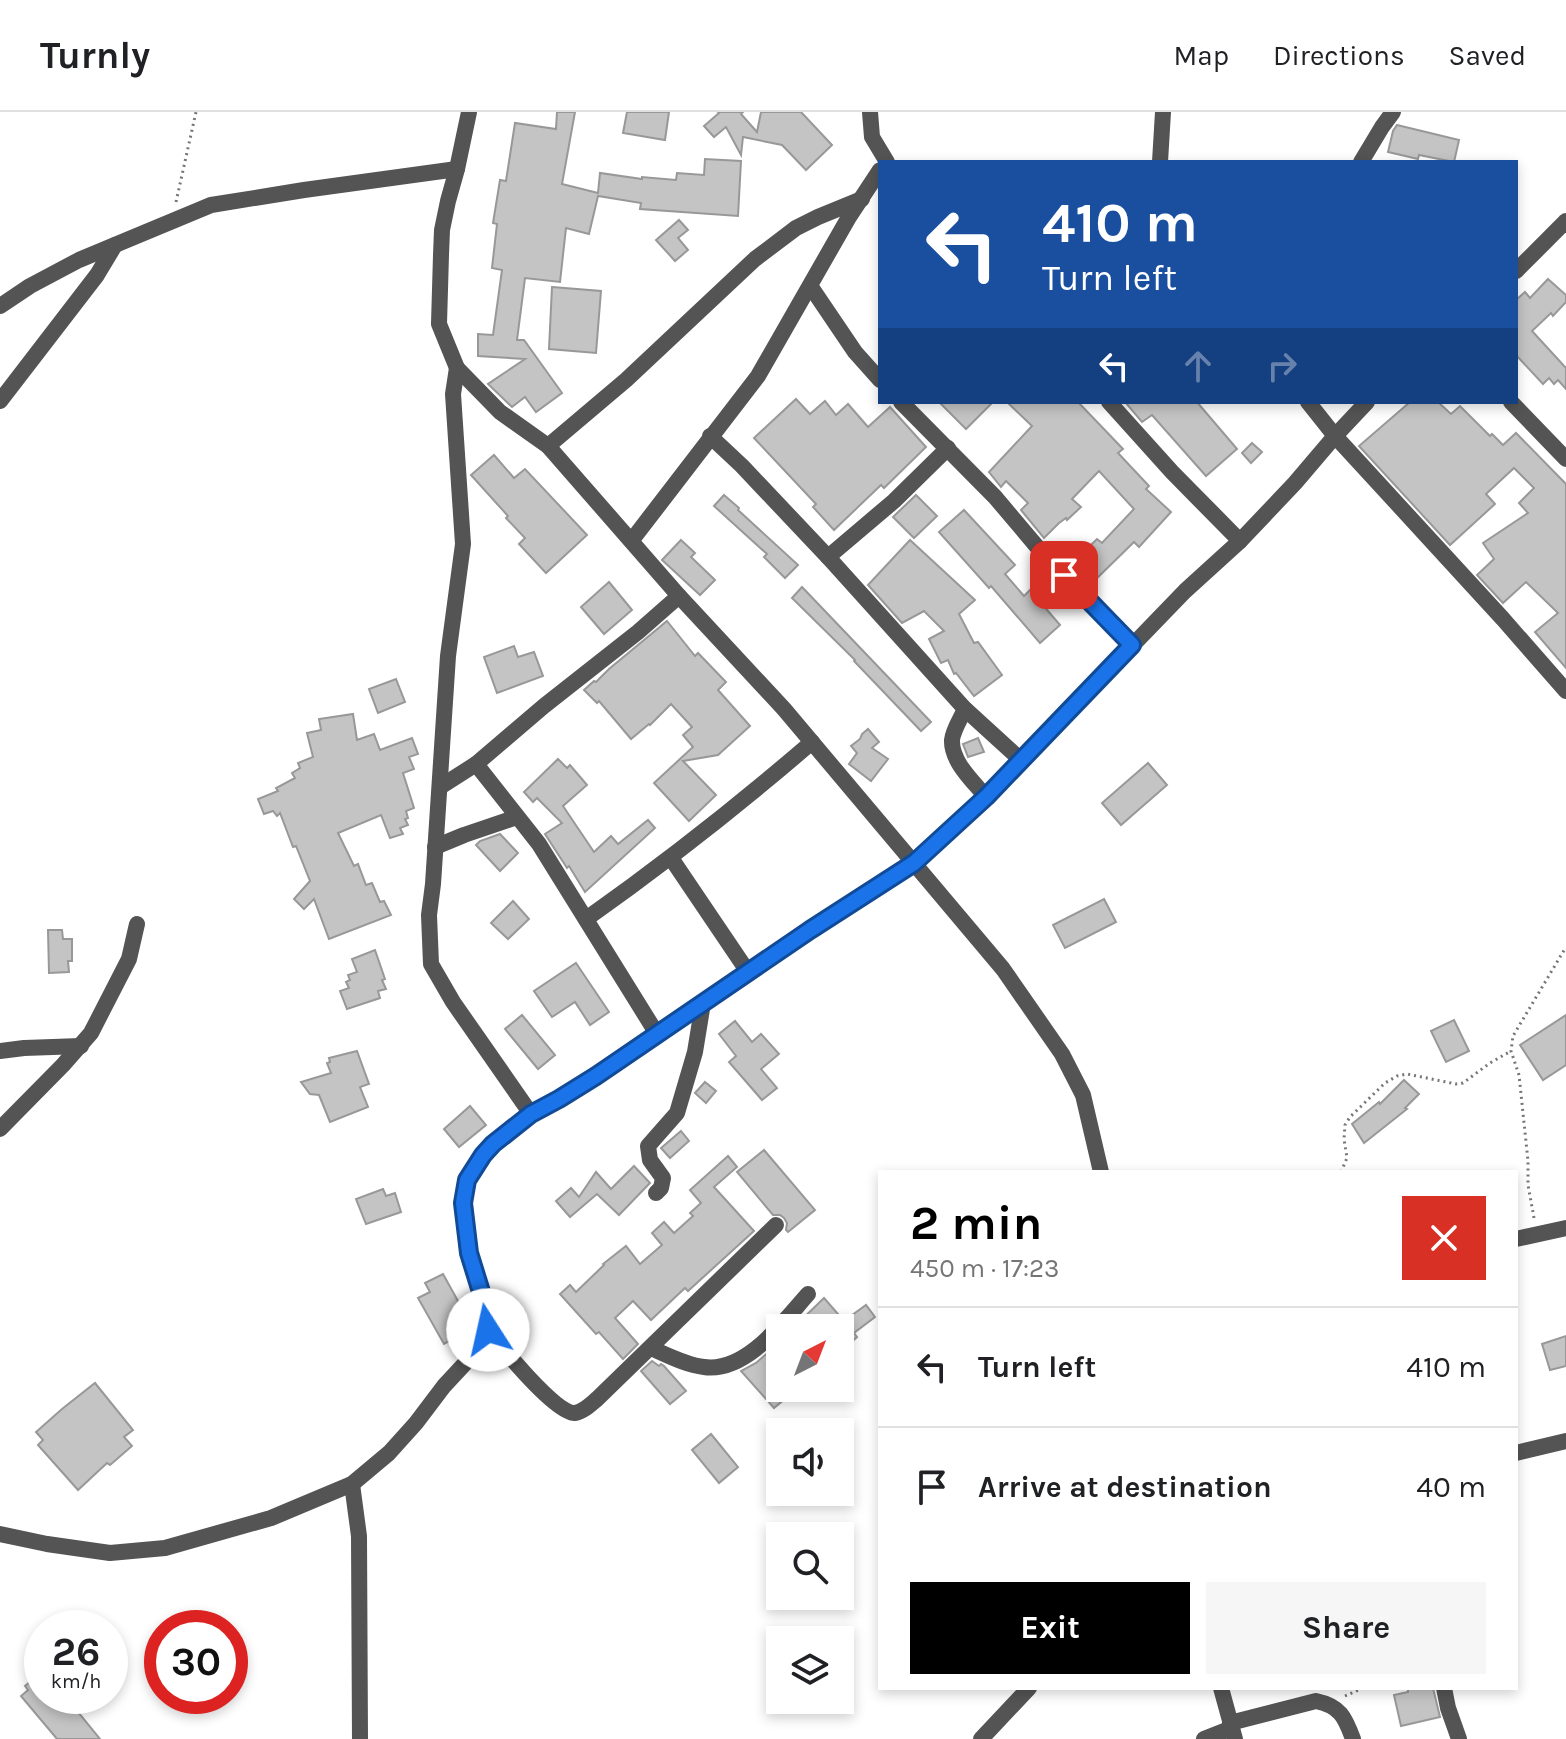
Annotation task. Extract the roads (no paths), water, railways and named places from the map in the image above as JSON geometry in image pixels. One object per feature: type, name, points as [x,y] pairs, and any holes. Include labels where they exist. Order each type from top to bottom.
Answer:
[{"type":"street","points":[[469,112],[442,230],[439,324],[457,368],[500,412],[548,446],[679,596],[784,709],[1003,969],[1062,1054],[1083,1095],[1101,1170]]},
{"type":"street","points":[[870,112],[872,137],[883,160]]},
{"type":"street","points":[[1160,160],[1163,112]]},
{"type":"street","points":[[1362,160],[1393,112]]},
{"type":"street","points":[[0,306],[79,260],[211,205],[457,169]]},
{"type":"street","points":[[632,540],[758,376],[849,217],[878,175]]},
{"type":"street","points":[[548,446],[626,380],[755,259],[796,228],[862,199]]},
{"type":"street","points":[[1518,269],[1566,221]]},
{"type":"street","points":[[0,401],[97,275],[116,245]]},
{"type":"street","points":[[811,287],[855,352],[878,378]]},
{"type":"street","points":[[457,368],[453,394],[463,544],[448,656],[429,915],[431,964],[453,1002],[531,1114]]},
{"type":"street","points":[[903,404],[995,497],[1044,555],[1132,645]]},
{"type":"street","points":[[1111,404],[1240,541]]},
{"type":"street","points":[[1310,404],[1566,691]]},
{"type":"street","points":[[776,1225],[597,1399],[575,1413],[543,1393],[488,1330],[482,1295],[469,1253],[463,1203],[467,1180],[483,1155],[531,1114],[584,1084],[914,863],[986,797],[1185,591],[1240,541],[1365,404]]},
{"type":"street","points":[[1513,404],[1566,459]]},
{"type":"street","points":[[710,436],[828,557],[965,709],[1022,761]]},
{"type":"street","points":[[828,557],[894,501],[948,448]]},
{"type":"street","points":[[440,787],[476,764],[679,596]]},
{"type":"street","points":[[965,709],[952,741],[954,754],[986,797]]},
{"type":"street","points":[[586,919],[671,858],[812,742]]},
{"type":"street","points":[[476,764],[539,844],[657,1034]]},
{"type":"street","points":[[435,847],[517,817]]},
{"type":"street","points":[[671,858],[748,972]]},
{"type":"street","points":[[0,1129],[91,1033],[129,959],[137,924]]},
{"type":"street","points":[[656,1193],[663,1184],[663,1178],[650,1160],[648,1146],[677,1113],[695,1052],[703,1003]]},
{"type":"street","points":[[0,1051],[81,1046]]},
{"type":"street","points":[[1518,1239],[1566,1228]]},
{"type":"street","points":[[651,1348],[705,1368],[723,1366],[753,1351],[808,1294]]},
{"type":"street","points":[[0,1534],[110,1553],[165,1548],[271,1518],[352,1484],[389,1453],[483,1344],[488,1330]]},
{"type":"street","points":[[1518,1453],[1566,1441]]},
{"type":"street","points":[[352,1484],[359,1536],[360,1739]]},
{"type":"street","points":[[981,1739],[1027,1690]]},
{"type":"street","points":[[1222,1690],[1232,1730]]},
{"type":"street","points":[[1444,1690],[1459,1739]]},
{"type":"street","points":[[1204,1739],[1316,1701],[1338,1709],[1353,1739]]}]
